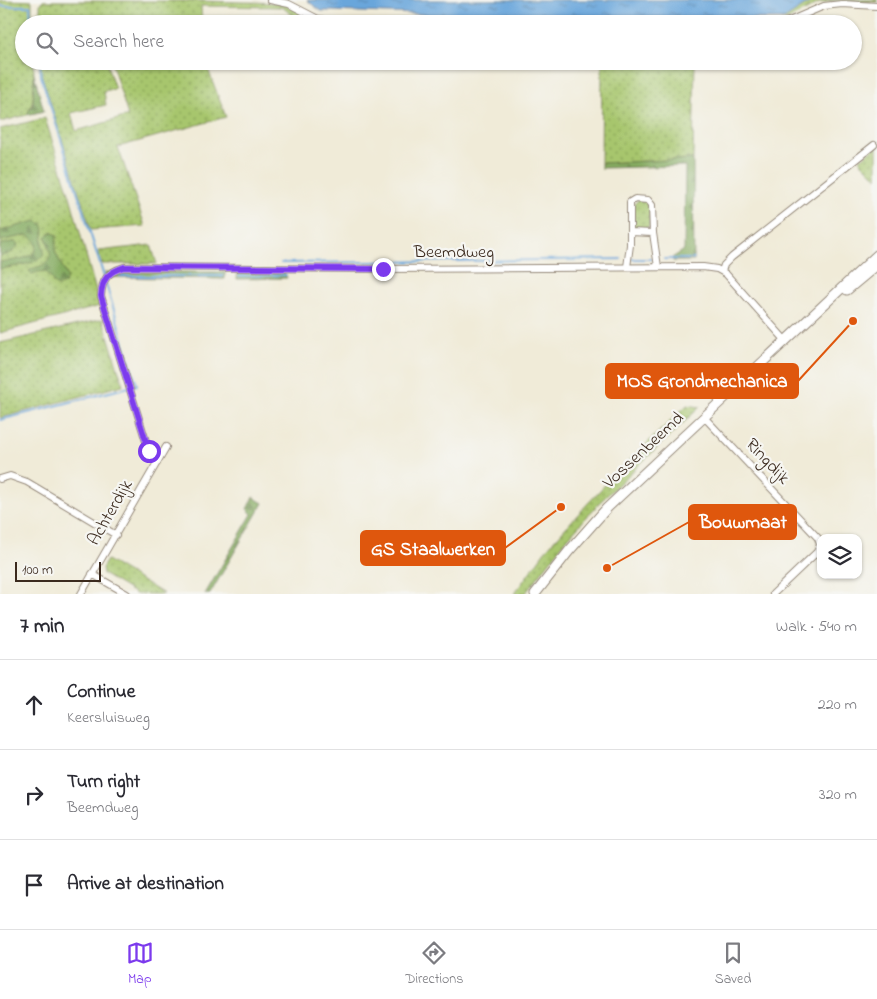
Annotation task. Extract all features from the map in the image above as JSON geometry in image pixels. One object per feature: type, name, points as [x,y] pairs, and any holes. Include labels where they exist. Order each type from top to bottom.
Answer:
[{"type":"main road","name":"Vossenbeemd","points":[[535,594],[569,551],[607,508],[877,256]]},
{"type":"main road","name":"Vossenbeemd","points":[[830,300],[846,290],[877,265]]},
{"type":"street","points":[[270,0],[289,4],[310,15]]},
{"type":"street","points":[[803,15],[824,6],[842,4],[877,6]]},
{"type":"street","points":[[786,341],[722,271],[724,265],[874,145]]},
{"type":"street","points":[[627,267],[630,245],[630,202],[635,199],[648,200],[652,204],[653,233],[658,268]]},
{"type":"street","points":[[630,232],[653,233]]},
{"type":"street","name":"Beemdweg","points":[[157,463],[149,451],[101,296],[105,278],[124,267],[383,269],[703,267],[722,271]]},
{"type":"street","name":"Ringdijk","points":[[704,417],[818,538],[820,545],[817,552],[773,594]]},
{"type":"street","name":"Achterdijk","points":[[81,594],[166,447]]},
{"type":"street","points":[[0,479],[10,476],[27,482],[116,535]]},
{"type":"street","points":[[92,574],[127,594]]},
{"type":"green space","points":[[0,0],[32,1],[32,15],[15,15],[15,70],[33,70],[32,103],[27,115],[0,122]]},
{"type":"green space","points":[[813,0],[877,0],[877,2],[834,1],[819,3],[797,15],[790,15]]},
{"type":"green space","points":[[42,1],[202,1],[283,3],[306,15],[292,15],[282,7],[201,6],[202,15],[40,15],[40,3]]},
{"type":"green space","points":[[40,70],[109,70],[115,89],[104,91],[106,105],[71,113],[76,131],[128,116],[114,70],[208,70],[226,117],[118,147],[145,226],[91,230]]},
{"type":"green space","points":[[602,70],[695,70],[693,159],[601,163]]},
{"type":"green space","points":[[34,74],[44,111],[27,115],[33,103]]},
{"type":"green space","points":[[45,118],[70,196],[100,306],[0,333],[0,129]]},
{"type":"green space","points":[[877,146],[877,178],[859,160]]},
{"type":"green space","points":[[693,159],[694,261],[673,261],[672,258],[684,250],[685,166],[601,168],[601,163]]},
{"type":"green space","points":[[638,200],[646,200],[650,204],[649,226],[647,229],[638,229],[633,225],[634,204]]},
{"type":"green space","points":[[36,221],[42,224],[44,229],[42,244],[44,252],[42,256],[32,262],[0,269],[0,262],[29,256],[36,249],[36,244],[27,235],[0,241],[0,231]]},
{"type":"green space","points":[[51,232],[57,235],[55,251],[67,277],[65,284],[59,286],[54,284],[46,272],[32,274],[29,271],[49,260],[50,249],[46,237]]},
{"type":"green space","points":[[12,242],[18,244],[15,249],[9,254],[0,256],[0,245]]},
{"type":"green space","points":[[151,245],[157,264],[102,264],[98,251]]},
{"type":"green space","points":[[237,271],[284,271],[287,278],[237,279]]},
{"type":"green space","points":[[105,272],[225,272],[225,279],[106,277]]},
{"type":"green space","points":[[103,319],[123,385],[0,418],[0,343]]},
{"type":"green space","points":[[687,405],[700,407],[601,501],[567,539],[525,594],[514,594],[548,547],[612,477]]},
{"type":"green space","points":[[253,497],[263,503],[210,594],[205,594],[252,514],[247,509]]},
{"type":"green space","points":[[107,560],[164,594],[136,594],[103,574],[102,568]]},
{"type":"water","points":[[307,0],[813,0],[790,15],[441,15],[320,11]]},
{"type":"waterway","points":[[0,6],[30,6],[30,15]]},
{"type":"waterway","points":[[41,70],[104,277]]},
{"type":"waterway","points":[[281,263],[621,259]]},
{"type":"waterway","points":[[632,259],[652,259]]},
{"type":"waterway","points":[[664,259],[694,259]]},
{"type":"waterway","points":[[239,276],[286,275]]},
{"type":"waterway","points":[[120,276],[223,276]]},
{"type":"waterway","points":[[0,420],[137,385],[106,284]]},
{"type":"place","name":"MOS Grondmechanica","points":[[853,321]]},
{"type":"place","name":"GS Staalwerken","points":[[561,507]]},
{"type":"place","name":"Bouwmaat","points":[[607,568]]},
{"type":"route","points":[[149,451],[101,296],[105,278],[110,273],[124,267],[383,269]]}]
